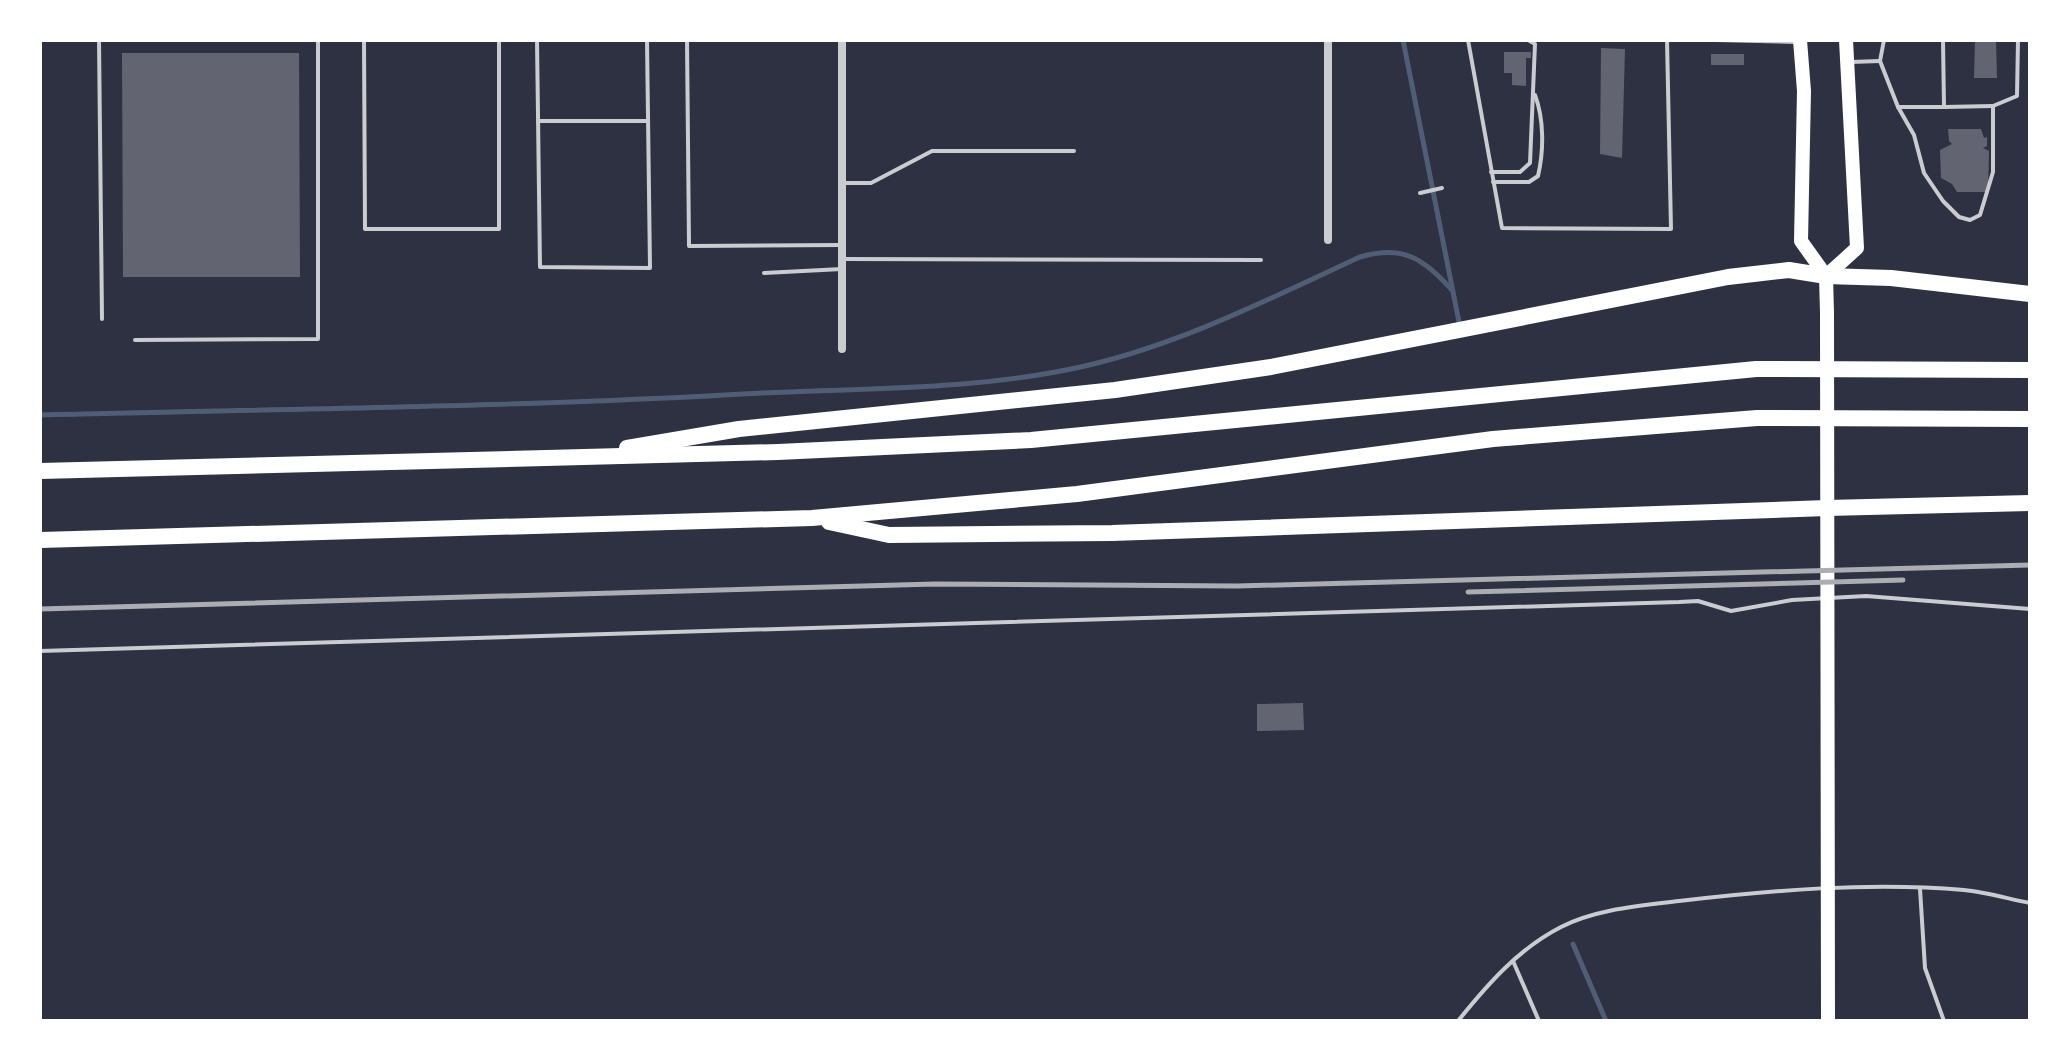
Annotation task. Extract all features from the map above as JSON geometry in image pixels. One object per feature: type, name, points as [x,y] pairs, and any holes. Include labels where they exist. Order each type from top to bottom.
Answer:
[{"type":"highway","points":[[566,458],[739,429],[1115,390],[1271,367],[1728,277],[1789,270],[2030,294]]},
{"type":"highway","points":[[40,471],[778,452],[1031,440],[1756,369],[2030,370]]},
{"type":"highway","points":[[40,540],[812,518],[1077,494],[1493,439],[1757,418],[2030,419]]},
{"type":"highway","points":[[812,518],[889,535],[1112,533],[2030,503]]},
{"type":"main road","points":[[1826,276],[1857,248],[1846,40]]},
{"type":"main road","points":[[1800,41],[1804,91],[1801,241],[1826,276],[1828,1021]]},
{"type":"street","points":[[842,40],[842,349]]},
{"type":"street","points":[[1328,40],[1328,240]]},
{"type":"lane","points":[[99,40],[102,319]]},
{"type":"lane","points":[[135,340],[318,339],[318,40]]},
{"type":"lane","points":[[364,40],[365,229],[499,229],[499,40]]},
{"type":"lane","points":[[537,40],[540,267],[650,268],[647,40]]},
{"type":"lane","points":[[687,40],[689,246],[842,245]]},
{"type":"lane","points":[[1468,40],[1502,228],[1671,229],[1667,40]]},
{"type":"lane","points":[[1491,172],[1520,172],[1530,163],[1535,44],[1528,40]]},
{"type":"lane","points":[[1716,40],[1800,41]]},
{"type":"lane","points":[[1884,40],[1880,61],[1898,107],[1914,135],[1924,173],[1943,201],[1959,217],[1970,220],[1980,215],[1993,172],[1993,106]]},
{"type":"lane","points":[[1943,40],[1944,107]]},
{"type":"lane","points":[[1898,107],[1993,106],[2017,96],[2018,40]]},
{"type":"lane","points":[[1847,62],[1880,61]]},
{"type":"lane","points":[[1493,182],[1529,182],[1538,176],[1541,110],[1534,92]]},
{"type":"lane","points":[[538,121],[648,121]]},
{"type":"lane","points":[[842,183],[871,183],[932,151],[1074,151]]},
{"type":"lane","points":[[1420,193],[1442,188]]},
{"type":"lane","points":[[842,259],[1261,260]]},
{"type":"lane","points":[[764,273],[842,269]]},
{"type":"lane","points":[[40,651],[1698,601],[1731,611],[1792,600],[1866,596],[2030,609]]},
{"type":"lane","points":[[1458,1021],[1512,960],[1557,929],[1585,916],[1745,893],[1884,887],[1967,890],[2030,903]]},
{"type":"lane","points":[[1920,889],[1925,968],[1944,1021]]},
{"type":"lane","points":[[1512,960],[1539,1021]]},
{"type":"building","points":[[1975,40],[1996,40],[1997,78],[1974,78]]},
{"type":"building","points":[[1601,48],[1625,49],[1622,158],[1600,154]]},
{"type":"building","points":[[1504,52],[1531,52],[1531,58],[1526,58],[1526,86],[1512,85],[1512,73],[1504,73]]},
{"type":"building","points":[[122,53],[299,53],[300,277],[123,277]]},
{"type":"building","points":[[1711,54],[1744,54],[1744,65],[1711,65]]},
{"type":"building","points":[[1948,129],[1981,129],[1984,138],[1987,137],[1987,146],[1983,148],[1989,151],[1988,192],[1957,192],[1952,184],[1941,178],[1940,150],[1952,144]]},
{"type":"building","points":[[1303,703],[1304,730],[1257,731],[1257,704]]},
{"type":"waterway","points":[[1403,40],[1459,322]]},
{"type":"waterway","points":[[40,415],[582,402],[965,384],[1045,374],[1121,357],[1191,333],[1375,253],[1389,252],[1412,257],[1432,270],[1452,290]]},
{"type":"waterway","points":[[1573,944],[1606,1021]]},
{"type":"railway","points":[[40,609],[935,584],[1237,586],[2030,565]]},
{"type":"railway","points":[[1468,592],[1903,580]]}]
